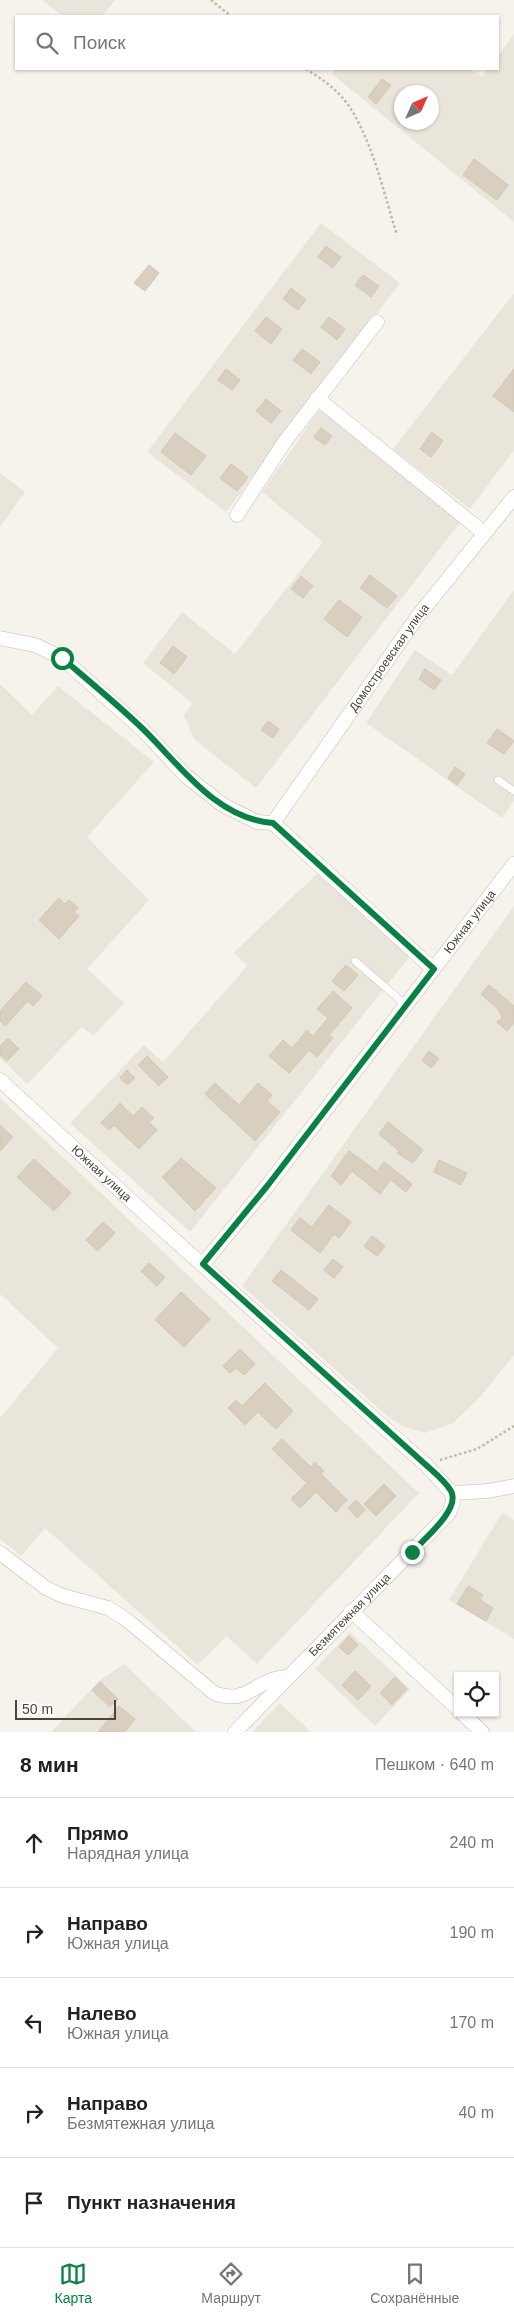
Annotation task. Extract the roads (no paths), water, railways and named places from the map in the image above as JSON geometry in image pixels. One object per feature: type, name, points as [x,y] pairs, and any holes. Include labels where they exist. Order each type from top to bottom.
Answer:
[{"type":"street","points":[[237,514],[283,444],[377,322]]},
{"type":"street","points":[[317,398],[484,533]]},
{"type":"street","name":"Домостроевская улица","points":[[273,823],[418,616],[514,497]]},
{"type":"street","points":[[0,638],[35,645],[62,658],[143,730],[186,776],[223,806],[257,822],[273,823],[434,969]]},
{"type":"street","name":"Южная улица","points":[[203,1264],[268,1185],[514,864]]},
{"type":"street","name":"Южная улица","points":[[0,1080],[426,1465],[442,1480],[452,1493]]},
{"type":"street","points":[[452,1493],[488,1492],[514,1486]]},
{"type":"street","name":"Безмятежная улица","points":[[235,1732],[351,1611],[449,1513],[453,1502],[452,1493]]},
{"type":"street","points":[[0,1553],[46,1588],[64,1596],[108,1608],[127,1620],[214,1693],[228,1698],[240,1697],[260,1684],[287,1677]]},
{"type":"street","points":[[351,1611],[454,1705]]},
{"type":"street","points":[[465,1717],[474,1730]]},
{"type":"lane","points":[[498,780],[514,791]]},
{"type":"lane","points":[[355,961],[406,1005]]}]
